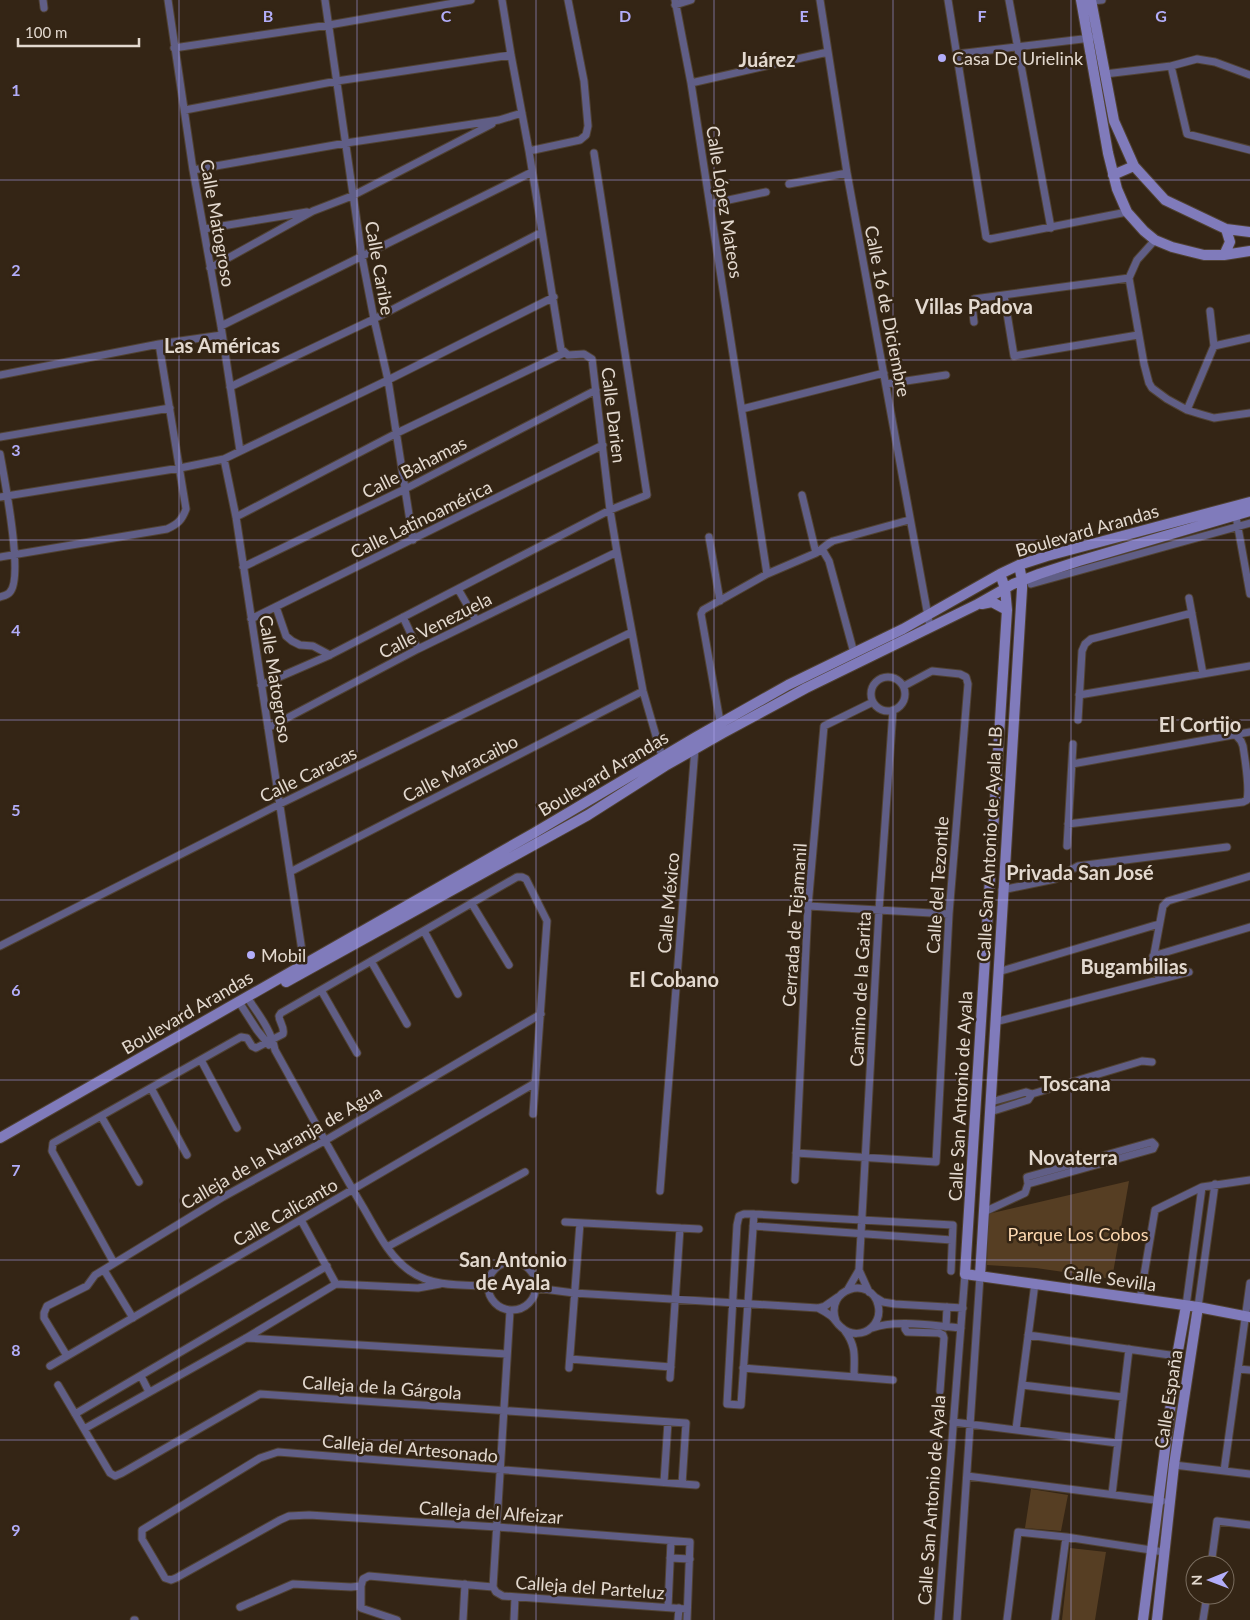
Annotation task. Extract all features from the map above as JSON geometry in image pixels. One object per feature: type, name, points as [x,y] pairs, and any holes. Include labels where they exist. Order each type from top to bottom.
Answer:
[{"type":"street","name":"Calle Matogroso","points":[[168,0],[193,170],[240,451]]},
{"type":"street","name":"Calle Caribe","points":[[325,0],[352,196],[374,319],[388,380],[413,540]]},
{"type":"street","points":[[174,48],[329,25],[471,0]]},
{"type":"street","points":[[236,517],[397,434],[564,353],[561,349],[530,151],[502,0]]},
{"type":"street","points":[[530,151],[580,140],[586,135],[588,126],[584,81],[568,0]]},
{"type":"street","points":[[675,2],[690,0]]},
{"type":"street","name":"Calle 16 de Diciembre","points":[[820,0],[847,173],[930,628]]},
{"type":"street","points":[[948,0],[986,237],[1051,228],[1127,212]]},
{"type":"street","points":[[1009,0],[1051,228]]},
{"type":"street","points":[[1091,0],[1093,37],[1108,153],[1122,202],[1127,212],[1155,240],[1172,247],[1204,255],[1224,255],[1250,251]]},
{"type":"street","name":"Calle López Mateos","points":[[675,2],[691,83],[768,574]]},
{"type":"street","points":[[957,54],[1093,37]]},
{"type":"street","points":[[1093,37],[1105,74],[1114,121],[1134,166],[1165,200],[1226,229],[1250,232]]},
{"type":"street","points":[[691,83],[828,52]]},
{"type":"street","points":[[185,110],[337,81],[511,55]]},
{"type":"street","points":[[1105,74],[1171,66],[1196,60],[1215,62],[1250,75]]},
{"type":"street","points":[[1171,66],[1187,134],[1250,150]]},
{"type":"street","points":[[193,170],[346,143],[499,120],[522,113]]},
{"type":"street","points":[[210,268],[313,211],[352,196],[499,120]]},
{"type":"street","points":[[261,685],[330,655],[610,510],[647,495],[594,153]]},
{"type":"street","points":[[1114,175],[1134,166]]},
{"type":"street","points":[[220,326],[532,172]]},
{"type":"street","points":[[789,184],[847,173]]},
{"type":"street","points":[[710,204],[766,192]]},
{"type":"street","points":[[204,229],[313,211]]},
{"type":"street","points":[[1224,255],[1230,242],[1226,229]]},
{"type":"street","points":[[230,387],[374,319],[542,232]]},
{"type":"street","points":[[1155,240],[1137,260],[1129,278],[1138,335],[1149,383],[1159,393],[1187,410],[1214,418],[1250,413]]},
{"type":"street","points":[[974,322],[972,305],[974,299],[1129,278]]},
{"type":"street","points":[[1004,295],[1014,356],[1138,335]]},
{"type":"street","points":[[4,497],[224,459],[554,297]]},
{"type":"street","points":[[1187,410],[1214,346],[1210,311]]},
{"type":"street","points":[[0,375],[159,344],[222,335]]},
{"type":"street","points":[[1214,346],[1250,338]]},
{"type":"street","points":[[0,557],[167,529],[177,525],[186,509],[159,344]]},
{"type":"street","name":"Calle Darien","points":[[564,353],[568,355],[584,354],[592,359],[610,510],[617,552],[643,691],[663,762]]},
{"type":"street","points":[[742,410],[884,374]]},
{"type":"street","points":[[886,384],[946,375]]},
{"type":"street","name":"Calle Bahamas","points":[[243,566],[405,489],[596,390]]},
{"type":"street","points":[[0,437],[170,408]]},
{"type":"street","name":"Calle Latinoamérica","points":[[251,619],[602,445]]},
{"type":"street","points":[[0,454],[4,497],[15,555],[14,586],[10,593],[0,597]]},
{"type":"street","name":"Calle Matogroso","points":[[224,459],[236,517],[304,964]]},
{"type":"street","points":[[802,495],[819,551],[829,561],[854,653]]},
{"type":"street","name":"Boulevard Arandas","points":[[0,1143],[245,1002],[304,964],[577,808],[663,762],[695,748],[788,685],[927,615],[1000,574],[1019,565],[1047,556],[1235,510],[1250,508]]},
{"type":"street","points":[[1235,510],[1250,594]]},
{"type":"street","name":"Boulevard Arandas","points":[[0,1138],[588,815],[696,737],[722,728],[806,688],[976,605],[1006,588],[1026,582],[1038,574],[1235,510]]},
{"type":"street","points":[[722,728],[702,611],[768,574],[819,551],[833,541],[909,520]]},
{"type":"street","points":[[1026,582],[1095,566],[1250,523]]},
{"type":"street","points":[[709,537],[720,601]]},
{"type":"street","name":"Calle Venezuela","points":[[268,728],[418,649],[617,552]]},
{"type":"street","points":[[1079,561],[1095,566]]},
{"type":"street","name":"Calle San Antonio de Ayala LB","points":[[980,1276],[1021,595],[1026,582],[1019,565]]},
{"type":"street","name":"Calle San Antonio de Ayala","points":[[938,1620],[965,1274],[1007,610],[1006,588],[1000,574]]},
{"type":"street","points":[[458,589],[476,620]]},
{"type":"street","points":[[1189,598],[1203,674]]},
{"type":"street","points":[[976,605],[992,602],[1007,610]]},
{"type":"street","points":[[276,607],[286,636],[300,645],[312,646],[330,655]]},
{"type":"street","points":[[1078,720],[1082,651],[1085,644],[1092,639],[1192,613]]},
{"type":"street","points":[[403,616],[418,649]]},
{"type":"street","name":"Calle Caracas","points":[[0,946],[280,804],[632,632]]},
{"type":"street","points":[[1079,695],[1250,666]]},
{"type":"street","name":"Calle del Tezontle","points":[[865,1158],[936,1162],[949,914],[968,684],[966,678],[960,674],[932,671],[904,686]]},
{"type":"street","points":[[884,677],[895,678],[904,686],[904,701],[893,710],[886,711],[880,709],[873,702],[870,694],[871,688],[878,679],[884,677]]},
{"type":"street","name":"Calle Maracaibo","points":[[290,872],[643,691]]},
{"type":"street","name":"Cerrada de Tejamanil","points":[[795,1180],[808,906],[824,726],[873,702]]},
{"type":"street","name":"Camino de la Garita","points":[[848,1289],[859,1270],[879,910],[893,710]]},
{"type":"street","points":[[1072,764],[1250,732]]},
{"type":"street","points":[[1068,824],[1247,800],[1248,787],[1242,741],[1236,734]]},
{"type":"street","name":"Calle México","points":[[660,1191],[696,737]]},
{"type":"street","points":[[1067,846],[1073,744]]},
{"type":"street","points":[[577,808],[588,815]]},
{"type":"street","points":[[1002,890],[1055,878],[1078,866],[1227,847]]},
{"type":"street","points":[[991,856],[1004,857]]},
{"type":"street","points":[[1161,979],[1153,969],[1153,956],[1163,906],[1168,901],[1250,876]]},
{"type":"street","points":[[114,1264],[52,1152],[54,1143],[241,1037],[247,1038],[256,1048],[283,1034],[284,1029],[279,1019],[281,1013],[517,878],[522,877],[526,880],[548,921],[533,1114]]},
{"type":"street","points":[[472,904],[509,965]]},
{"type":"street","points":[[808,906],[949,914]]},
{"type":"street","points":[[998,972],[1158,924]]},
{"type":"street","points":[[1153,956],[1250,926]]},
{"type":"street","points":[[424,931],[458,994]]},
{"type":"street","points":[[986,935],[1000,936]]},
{"type":"street","points":[[371,962],[407,1024]]},
{"type":"street","points":[[995,1022],[1189,972]]},
{"type":"street","points":[[321,990],[357,1053]]},
{"type":"street","points":[[245,1002],[270,1041],[387,1247],[410,1271],[422,1278],[443,1284]]},
{"type":"street","name":"Calleja de la Naranja de Agua","points":[[67,1356],[44,1318],[47,1306],[87,1286],[95,1275],[223,1197],[326,1140],[540,1014]]},
{"type":"street","points":[[201,1060],[237,1128]]},
{"type":"street","points":[[990,1107],[1028,1100],[1032,1094],[1142,1061],[1152,1062]]},
{"type":"street","name":"Calle Calicanto","points":[[50,1366],[535,1083]]},
{"type":"street","points":[[151,1088],[187,1155]]},
{"type":"street","points":[[101,1116],[139,1182]]},
{"type":"street","points":[[974,1131],[989,1133]]},
{"type":"street","points":[[984,1212],[1025,1193],[1028,1184],[1027,1177],[1066,1170],[1153,1149],[1155,1145],[1152,1142],[1102,1160]]},
{"type":"street","points":[[796,1153],[865,1158]]},
{"type":"street","points":[[387,1247],[525,1172]]},
{"type":"street","points":[[1140,1299],[1155,1210],[1202,1187],[1250,1180]]},
{"type":"street","name":"Calle España","points":[[1157,1620],[1174,1466],[1216,1184]]},
{"type":"street","name":"Calle España","points":[[1143,1620],[1177,1356],[1186,1306],[1202,1187]]},
{"type":"street","points":[[754,1214],[741,1405],[727,1404],[739,1216],[754,1214],[953,1225],[952,1271]]},
{"type":"street","points":[[301,1220],[336,1284]]},
{"type":"street","points":[[565,1222],[699,1229]]},
{"type":"street","points":[[569,1368],[580,1223]]},
{"type":"street","points":[[753,1226],[952,1240]]},
{"type":"street","points":[[670,1378],[680,1228]]},
{"type":"street","points":[[513,1262],[522,1264],[530,1270],[535,1278],[536,1288],[532,1300],[522,1308],[510,1311],[498,1307],[490,1298],[488,1286],[490,1276],[495,1268],[503,1263],[513,1262]]},
{"type":"street","points":[[75,1414],[327,1266]]},
{"type":"street","points":[[104,1270],[132,1318]]},
{"type":"street","name":"Camino de la Garita","points":[[859,1270],[871,1293]]},
{"type":"street","name":"Calle Sevilla","points":[[965,1274],[1198,1307],[1248,1317]]},
{"type":"street","points":[[957,1620],[980,1276]]},
{"type":"street","points":[[1224,1471],[1238,1369],[1248,1317],[1250,1283]]},
{"type":"street","points":[[58,1385],[84,1429],[246,1338],[336,1284],[418,1288],[443,1284],[488,1286]]},
{"type":"street","points":[[1016,1429],[1035,1284]]},
{"type":"street","points":[[536,1288],[818,1308],[832,1302],[848,1289],[862,1289],[871,1293],[882,1302],[962,1308]]},
{"type":"street","points":[[855,1350],[860,1337],[875,1324],[878,1317],[879,1309],[877,1302],[871,1293]]},
{"type":"street","points":[[836,1321],[834,1309],[838,1297]]},
{"type":"street","points":[[946,1327],[947,1307]]},
{"type":"street","points":[[818,1308],[831,1316],[845,1330],[853,1343],[855,1350],[854,1376]]},
{"type":"street","points":[[493,1587],[510,1311]]},
{"type":"street","points":[[905,1324],[907,1332],[939,1333],[943,1335],[940,1391]]},
{"type":"street","points":[[845,1330],[855,1334],[881,1325],[905,1324],[961,1328]]},
{"type":"street","points":[[1028,1336],[1177,1356]]},
{"type":"street","points":[[246,1338],[507,1354]]},
{"type":"street","points":[[1112,1494],[1129,1349]]},
{"type":"street","points":[[570,1359],[671,1366]]},
{"type":"street","points":[[743,1368],[893,1380]]},
{"type":"street","points":[[1238,1369],[1250,1370]]},
{"type":"street","points":[[141,1376],[150,1392]]},
{"type":"street","points":[[1022,1385],[1123,1397]]},
{"type":"street","name":"Calleja de la Gárgola","points":[[84,1429],[110,1474],[115,1476],[260,1394],[686,1423],[682,1484]]},
{"type":"street","points":[[664,1482],[668,1422]]},
{"type":"street","points":[[953,1422],[1117,1443]]},
{"type":"street","name":"Calleja del Artesonado","points":[[171,1580],[165,1578],[142,1538],[142,1530],[260,1458],[278,1452],[696,1485]]},
{"type":"street","points":[[1174,1466],[1250,1474]]},
{"type":"street","points":[[967,1476],[1170,1502]]},
{"type":"street","name":"Calleja del Alfeizar","points":[[171,1580],[280,1520],[289,1516],[309,1515],[690,1542],[690,1559]]},
{"type":"street","points":[[1213,1555],[1218,1521],[1250,1525]]},
{"type":"street","points":[[1007,1620],[1018,1532],[1066,1537],[1164,1552]]},
{"type":"street","points":[[1055,1620],[1066,1537]]},
{"type":"street","points":[[668,1607],[671,1541]]},
{"type":"street","points":[[670,1558],[690,1559],[686,1620]]},
{"type":"street","name":"Calleja del Parteluz","points":[[240,1607],[293,1584],[361,1586],[363,1579],[369,1576],[493,1587],[496,1592],[503,1596],[687,1609]]},
{"type":"street","points":[[462,1620],[465,1584]]},
{"type":"street","points":[[361,1586],[361,1608],[397,1620]]},
{"type":"street","points":[[514,1620],[515,1597]]},
{"type":"street","points":[[1203,1620],[1205,1605]]},
{"type":"street","points":[[678,1608],[678,1620]]},
{"type":"green space","name":"Parque Los Cobos","points":[[1129,1181],[1112,1279],[1036,1268],[987,1265],[988,1214]]},
{"type":"green space","points":[[1031,1489],[1068,1495],[1061,1531],[1025,1528]]},
{"type":"green space","points":[[1070,1548],[1106,1552],[1095,1620],[1062,1620]]},
{"type":"place","name":"Casa De Urielink","points":[[942,58]]},
{"type":"place","name":"Mobil","points":[[251,955]]},
{"type":"district","name":"Juárez","points":[[767,59]]},
{"type":"district","name":"Villas Padova","points":[[974,306]]},
{"type":"district","name":"Las Américas","points":[[222,345]]},
{"type":"district","name":"El Cortijo","points":[[1200,724]]},
{"type":"district","name":"Privada San José","points":[[1080,872]]},
{"type":"district","name":"Bugambilias","points":[[1134,966]]},
{"type":"district","name":"El Cobano","points":[[674,979]]},
{"type":"district","name":"Toscana","points":[[1075,1083]]},
{"type":"district","name":"Novaterra","points":[[1073,1157]]},
{"type":"district","name":"San Antonio de Ayala","points":[[513,1270]]}]
